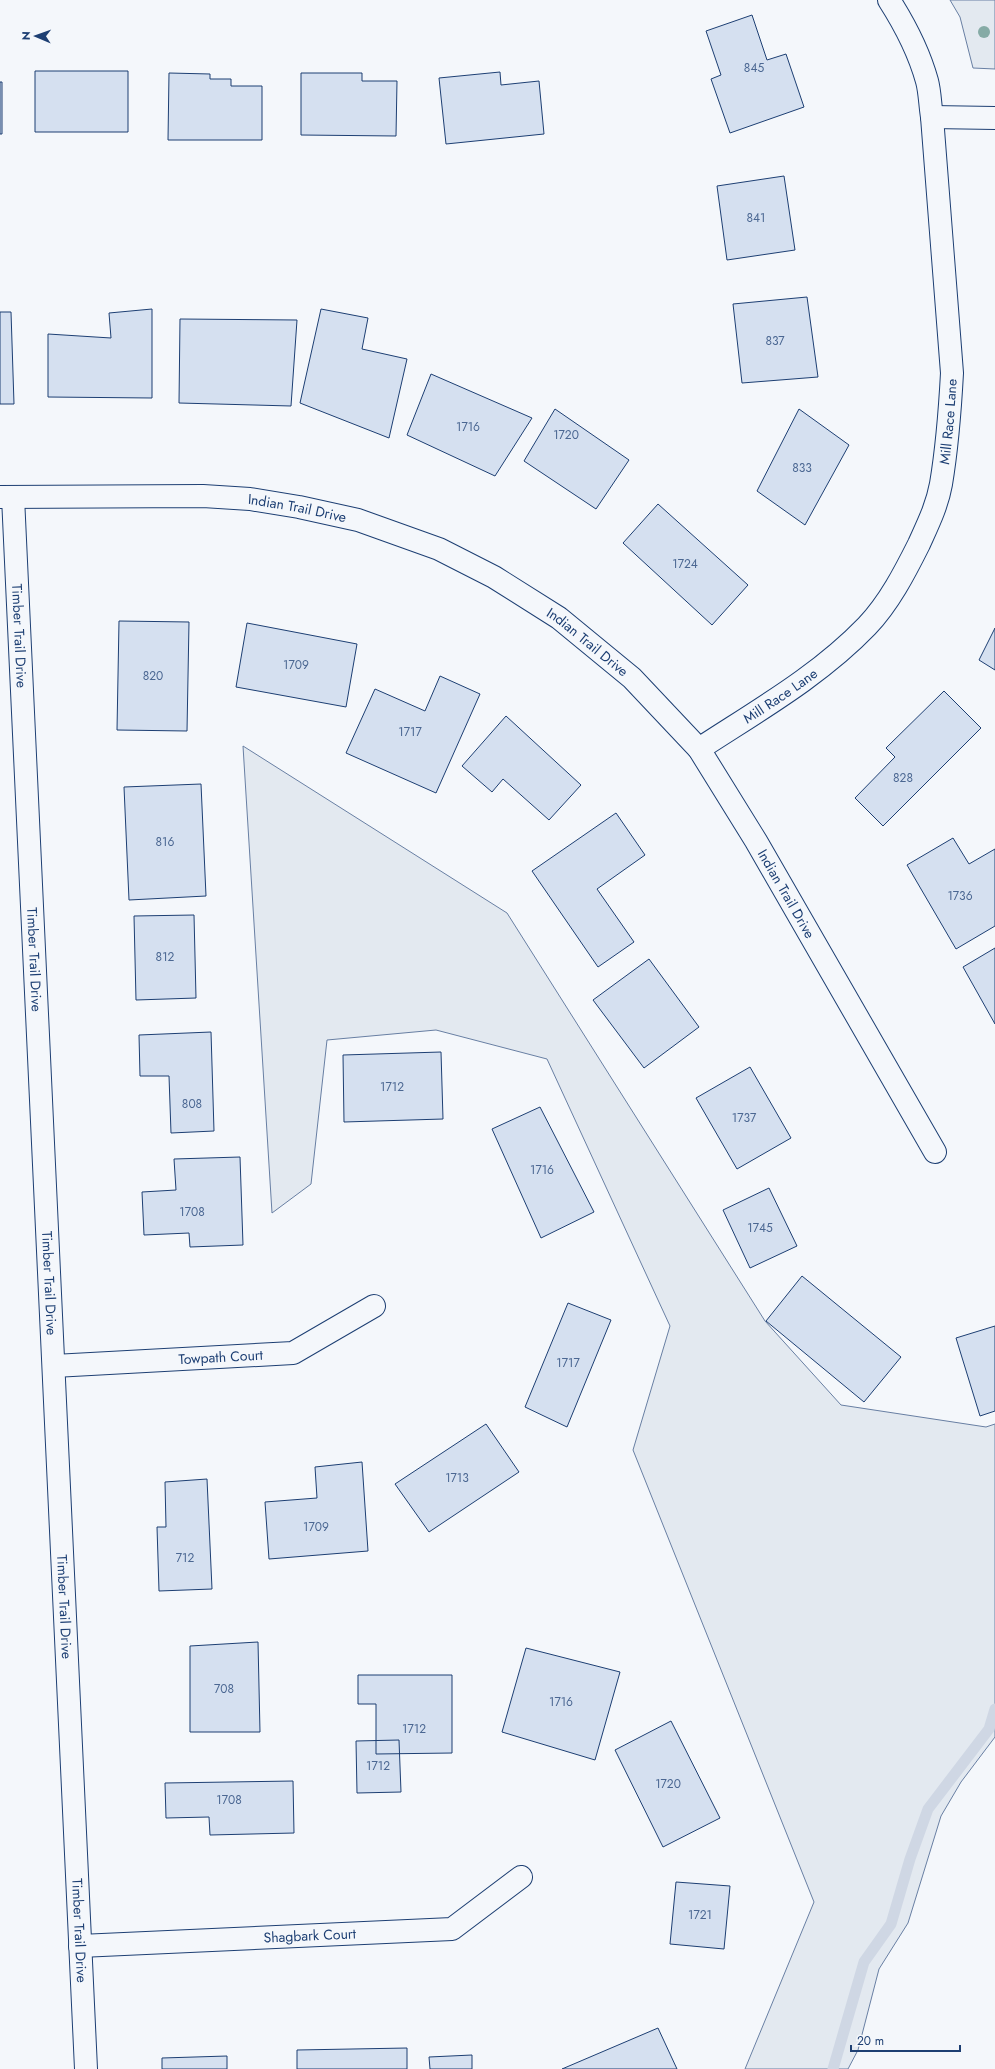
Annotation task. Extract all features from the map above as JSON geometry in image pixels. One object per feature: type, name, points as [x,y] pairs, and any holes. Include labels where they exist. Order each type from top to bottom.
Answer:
[{"type":"street","name":"Mill Race Lane","points":[[700,749],[820,669],[868,625],[888,600],[909,565],[933,513],[941,485],[950,408],[952,373],[932,117],[927,81],[915,48],[902,20],[889,0]]},
{"type":"street","points":[[932,117],[995,118]]},
{"type":"street","name":"Indian Trail Drive","points":[[7,497],[203,496],[250,499],[299,507],[358,520],[440,550],[494,577],[559,618],[632,678],[700,749],[756,841],[935,1152]]},
{"type":"street","name":"Timber Trail Drive","points":[[7,497],[54,1366],[86,2069]]},
{"type":"street","name":"Towpath Court","points":[[54,1366],[293,1353],[374,1306]]},
{"type":"street","name":"Shagbark Court","points":[[80,1946],[452,1929],[522,1877]]},
{"type":"shaded area","points":[[950,0],[995,0],[995,69],[973,68],[960,17]]},
{"type":"shaded area","points":[[243,746],[507,913],[765,1321],[841,1405],[986,1427],[995,1424],[995,1737],[961,1782],[941,1816],[908,1923],[879,1969],[858,2050],[848,2069],[745,2069],[814,1902],[633,1450],[670,1326],[547,1059],[436,1030],[327,1040],[311,1184],[272,1213]]},
{"type":"building","points":[[752,15],[767,60],[786,54],[804,107],[730,133],[711,79],[721,75],[706,31]]},
{"type":"building","points":[[35,71],[128,71],[128,132],[35,132]]},
{"type":"building","points":[[500,72],[501,85],[539,81],[544,134],[446,144],[439,78]]},
{"type":"building","points":[[169,73],[210,74],[210,79],[231,79],[231,86],[262,86],[262,140],[168,140]]},
{"type":"building","points":[[301,73],[362,73],[362,81],[397,81],[396,136],[301,135]]},
{"type":"building","points":[[0,82],[2,82],[2,134],[0,134]]},
{"type":"building","points":[[784,176],[795,250],[727,260],[717,186]]},
{"type":"building","points":[[807,297],[818,377],[742,383],[733,304]]},
{"type":"building","points":[[152,309],[152,398],[48,397],[48,334],[111,338],[109,313]]},
{"type":"building","points":[[321,309],[368,318],[362,349],[407,359],[389,438],[300,403]]},
{"type":"building","points":[[0,312],[11,312],[14,404],[0,404]]},
{"type":"building","points":[[180,319],[297,320],[291,406],[179,403]]},
{"type":"building","points":[[431,374],[532,418],[495,476],[407,435]]},
{"type":"building","points":[[555,409],[629,460],[596,509],[524,461]]},
{"type":"building","points":[[799,409],[849,445],[805,525],[757,491]]},
{"type":"building","points":[[658,504],[748,585],[712,625],[623,543]]},
{"type":"building","points":[[119,621],[189,622],[187,731],[117,730]]},
{"type":"building","points":[[247,623],[357,644],[346,707],[236,687]]},
{"type":"building","points":[[995,628],[995,670],[979,660]]},
{"type":"building","points":[[440,676],[480,694],[436,793],[346,753],[375,689],[425,711]]},
{"type":"building","points":[[944,691],[981,728],[883,826],[855,798],[895,757],[886,748]]},
{"type":"building","points":[[506,716],[581,785],[549,820],[503,779],[492,792],[462,766]]},
{"type":"building","points":[[201,784],[206,896],[129,900],[124,787]]},
{"type":"building","points":[[616,813],[645,855],[597,889],[634,942],[598,967],[532,871]]},
{"type":"building","points":[[953,838],[969,864],[995,849],[995,926],[956,949],[907,865]]},
{"type":"building","points":[[194,915],[196,998],[136,1000],[134,916]]},
{"type":"building","points":[[995,948],[995,1024],[963,967]]},
{"type":"building","points":[[649,959],[699,1027],[644,1068],[593,1000]]},
{"type":"building","points":[[211,1032],[214,1131],[171,1133],[169,1076],[140,1076],[139,1035]]},
{"type":"building","points":[[441,1052],[443,1119],[344,1122],[343,1055]]},
{"type":"building","points":[[750,1067],[791,1138],[737,1169],[696,1098]]},
{"type":"building","points":[[540,1107],[594,1212],[541,1238],[492,1129]]},
{"type":"building","points":[[240,1157],[243,1245],[190,1247],[189,1233],[144,1235],[142,1192],[176,1190],[174,1159]]},
{"type":"building","points":[[769,1188],[797,1246],[750,1268],[723,1210]]},
{"type":"building","points":[[802,1276],[901,1357],[864,1402],[766,1321]]},
{"type":"building","points":[[568,1303],[611,1320],[567,1427],[525,1407]]},
{"type":"building","points":[[995,1326],[995,1411],[980,1416],[956,1338]]},
{"type":"building","points":[[486,1424],[519,1472],[429,1532],[395,1484]]},
{"type":"building","points":[[362,1462],[368,1551],[269,1559],[265,1502],[317,1498],[315,1467]]},
{"type":"building","points":[[207,1479],[212,1589],[159,1591],[157,1527],[166,1527],[165,1482]]},
{"type":"building","points":[[258,1642],[260,1732],[190,1732],[190,1646]]},
{"type":"building","points":[[526,1648],[620,1672],[595,1760],[502,1732]]},
{"type":"building","points":[[358,1675],[452,1675],[452,1753],[376,1754],[376,1704],[358,1704]]},
{"type":"building","points":[[671,1721],[720,1818],[663,1847],[615,1750]]},
{"type":"building","points":[[399,1740],[401,1792],[357,1793],[356,1741]]},
{"type":"building","points":[[293,1781],[294,1833],[210,1835],[209,1817],[166,1818],[165,1783]]},
{"type":"building","points":[[676,1882],[730,1886],[724,1949],[670,1944]]},
{"type":"building","points":[[658,2028],[677,2069],[562,2069]]},
{"type":"building","points":[[407,2048],[407,2069],[297,2069],[297,2050]]},
{"type":"building","points":[[472,2055],[472,2069],[430,2069],[429,2057]]},
{"type":"building","points":[[227,2056],[227,2069],[162,2069],[162,2058]]},
{"type":"waterway","points":[[833,2069],[864,1962],[891,1924],[910,1859],[928,1809],[989,1729],[995,1709]]}]
